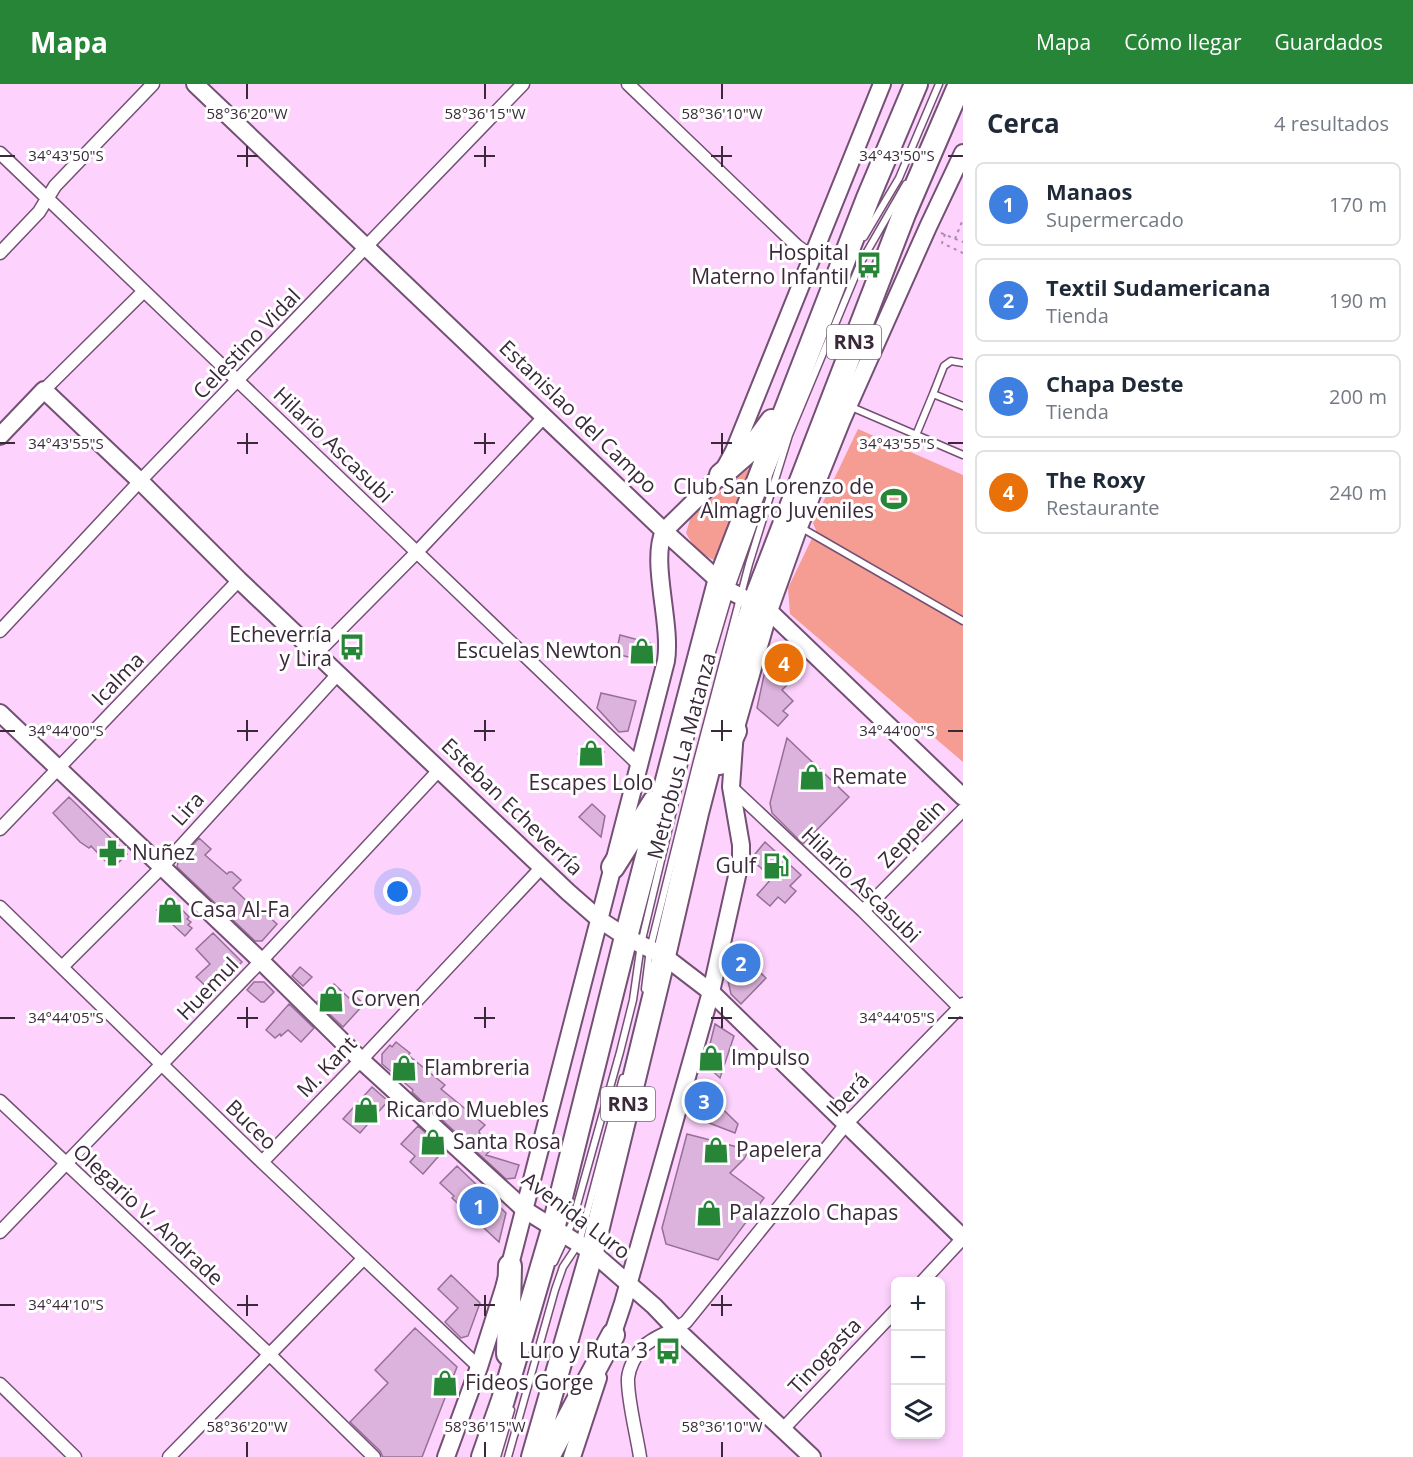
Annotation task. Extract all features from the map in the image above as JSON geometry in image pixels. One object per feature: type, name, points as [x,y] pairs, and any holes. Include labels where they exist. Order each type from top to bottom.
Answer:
[{"type":"highway","name":"RN3","points":[[483,1457],[573,1240],[645,946],[697,813],[741,643],[743,596],[804,362],[916,84]]},
{"type":"highway","name":"RN3","points":[[533,1457],[573,1240],[645,946],[665,783],[707,627],[743,596],[960,84]]},
{"type":"highway","points":[[721,475],[752,448],[767,430],[804,362]]},
{"type":"highway","points":[[697,813],[735,731]]},
{"type":"highway","points":[[613,867],[665,783]]},
{"type":"highway","points":[[510,1266],[510,1393]]},
{"type":"highway","points":[[548,1457],[613,1335]]},
{"type":"street","points":[[0,253],[39,212],[55,186],[153,84]]},
{"type":"street","name":"Estanislao del Campo","points":[[195,84],[664,531],[743,596],[963,797]]},
{"type":"street","name":"Celestino Vidal","points":[[0,631],[140,481],[239,381],[523,84]]},
{"type":"street","points":[[628,84],[797,246],[811,256]]},
{"type":"street","points":[[446,1457],[479,1367],[510,1266],[668,648],[659,548],[664,531],[721,475],[746,423],[811,256],[882,84]]},
{"type":"street","name":"Hilario Ascasubi","points":[[0,153],[639,765]]},
{"type":"street","points":[[572,1457],[613,1335],[711,992],[741,858],[741,845],[731,787],[743,596],[799,527],[848,406],[963,153]]},
{"type":"street","points":[[0,436],[144,291]]},
{"type":"street","name":"Esteban Echeverría","points":[[44,390],[140,481],[239,580],[542,867],[600,920],[645,946],[711,992],[963,1238]]},
{"type":"street","points":[[317,653],[417,552],[544,417]]},
{"type":"street","name":"Icalma","points":[[0,829],[239,580]]},
{"type":"street","name":"Lira","points":[[63,966],[163,866],[338,674]]},
{"type":"street","name":"Avenida Luro","points":[[0,712],[163,866],[361,1060],[525,1210],[573,1240],[654,1306],[812,1457]]},
{"type":"street","name":"Huemul","points":[[0,1232],[261,961],[440,770]]},
{"type":"street","name":"Hilario Ascasubi","points":[[731,787],[962,1008]]},
{"type":"street","name":"Zeppelin","points":[[863,911],[963,810]]},
{"type":"street","name":"M. Kant","points":[[262,1162],[542,867]]},
{"type":"street","name":"Buceo","points":[[0,907],[262,1162],[479,1367]]},
{"type":"street","name":"Iberá","points":[[676,1329],[686,1322],[847,1123],[962,1008]]},
{"type":"street","name":"Olegario V. Andrade","points":[[0,1101],[270,1355],[374,1457]]},
{"type":"street","points":[[926,1277],[963,1238]]},
{"type":"street","points":[[170,1457],[364,1258]]},
{"type":"street","name":"Tinogasta","points":[[783,1429],[891,1315]]},
{"type":"street","points":[[640,1457],[628,1378],[630,1370],[642,1348],[653,1339],[676,1329]]},
{"type":"street","points":[[0,1384],[75,1457]]},
{"type":"lane","points":[[861,242],[899,178],[939,84]]},
{"type":"lane","name":"Metrobus La Matanza","points":[[645,946],[789,435],[861,262],[911,171]]},
{"type":"lane","points":[[847,273],[855,251]]},
{"type":"lane","name":"Metrobus La Matanza","points":[[707,670],[743,596],[843,284]]},
{"type":"lane","points":[[916,435],[944,366],[951,362],[963,363]]},
{"type":"lane","points":[[933,394],[963,406]]},
{"type":"lane","points":[[848,406],[963,455]]},
{"type":"lane","points":[[799,527],[963,621]]},
{"type":"lane","name":"Metrobus La Matanza","points":[[644,999],[645,946],[704,681]]},
{"type":"lane","points":[[508,1457],[563,1267],[626,1066]]},
{"type":"lane","points":[[553,1264],[573,1240]]},
{"type":"lane","points":[[497,1457],[510,1393]]},
{"type":"path","points":[[955,239],[963,219]]},
{"type":"path","points":[[963,242],[946,235],[942,243],[963,253]]},
{"type":"shaded area","points":[[858,429],[963,475],[963,762],[790,614],[788,588],[816,530],[813,523]]},
{"type":"shaded area","points":[[759,460],[718,562],[699,551],[686,533],[691,516]]},
{"type":"building","points":[[620,635],[650,643],[645,661],[616,654]]},
{"type":"building","points":[[781,645],[802,662],[786,681],[788,684],[782,690],[793,701],[783,711],[788,715],[778,726],[757,708],[770,647]]},
{"type":"building","points":[[601,693],[636,701],[628,731],[619,732],[597,708]]},
{"type":"building","points":[[787,738],[849,797],[803,844],[772,813],[770,803]]},
{"type":"building","name":"Escapes Lolo","points":[[592,740],[604,752],[589,766],[578,754]]},
{"type":"building","points":[[69,797],[127,854],[117,864],[115,861],[110,866],[91,846],[89,848],[80,842],[53,813]]},
{"type":"building","points":[[592,804],[605,816],[601,837],[579,817]]},
{"type":"building","points":[[199,838],[211,849],[205,855],[227,874],[232,872],[241,880],[233,888],[253,907],[255,904],[277,924],[262,941],[255,941],[177,867],[178,862]]},
{"type":"building","name":"Gulf","points":[[765,842],[801,875],[790,886],[796,891],[785,903],[778,897],[770,906],[757,895],[772,878],[751,859]]},
{"type":"building","points":[[170,897],[191,922],[188,925],[192,928],[185,936],[157,910]]},
{"type":"building","points":[[213,933],[242,962],[212,992],[196,977],[210,964],[196,949]]},
{"type":"building","points":[[735,949],[766,978],[741,1004],[731,994],[728,981]]},
{"type":"building","points":[[300,967],[312,977],[303,986],[292,976]]},
{"type":"building","points":[[254,982],[264,982],[274,992],[264,1002],[247,990]]},
{"type":"building","points":[[334,984],[349,998],[353,994],[364,1004],[343,1027],[317,1002]]},
{"type":"building","points":[[289,1004],[314,1028],[301,1042],[288,1030],[275,1038],[266,1030]]},
{"type":"building","points":[[715,1024],[734,1036],[720,1078],[705,1064]]},
{"type":"building","points":[[396,1042],[410,1053],[408,1055],[445,1085],[441,1089],[485,1125],[479,1131],[482,1140],[492,1148],[486,1155],[519,1165],[515,1178],[506,1179],[412,1092],[413,1090],[382,1064],[382,1054]]},
{"type":"building","points":[[698,1085],[738,1124],[735,1133],[691,1116]]},
{"type":"building","name":"Ricardo Muebles","points":[[372,1087],[388,1101],[360,1133],[343,1119]]},
{"type":"building","points":[[418,1126],[444,1150],[423,1174],[410,1162],[415,1156],[401,1144]]},
{"type":"building","name":"Palazzolo Chapas","points":[[687,1134],[749,1150],[744,1159],[730,1173],[764,1198],[718,1260],[666,1244],[662,1228]]},
{"type":"building","points":[[457,1166],[506,1213],[499,1242],[452,1198],[454,1196],[440,1183]]},
{"type":"building","points":[[451,1275],[480,1303],[468,1336],[461,1338],[445,1322],[458,1308],[438,1289]]},
{"type":"building","points":[[415,1328],[457,1367],[422,1457],[383,1457],[380,1451],[350,1422],[388,1383],[375,1370]]},
{"type":"place","name":"Hospital Materno Infantil","points":[[869,265]]},
{"type":"place","name":"Club San Lorenzo de Almagro Juveniles","points":[[894,499]]},
{"type":"place","name":"Echeverría y Lira","points":[[352,647]]},
{"type":"place","name":"Escuelas Newton","points":[[642,651]]},
{"type":"place","name":"The Roxy","points":[[784,663]]},
{"type":"place","name":"Escapes Lolo","points":[[591,753]]},
{"type":"place","name":"Remate","points":[[812,777]]},
{"type":"place","name":"Nuñez","points":[[112,853]]},
{"type":"place","name":"Gulf","points":[[776,866]]},
{"type":"place","name":"Casa Al-Fa","points":[[170,910]]},
{"type":"place","name":"Textil Sudamericana","points":[[741,963]]},
{"type":"place","name":"Corven","points":[[331,999]]},
{"type":"place","name":"Impulso","points":[[711,1058]]},
{"type":"place","name":"Flambreria","points":[[404,1068]]},
{"type":"place","name":"Chapa Deste","points":[[704,1101]]},
{"type":"place","name":"Ricardo Muebles","points":[[366,1110]]},
{"type":"place","name":"Santa Rosa","points":[[433,1142]]},
{"type":"place","name":"Papelera","points":[[716,1150]]},
{"type":"place","name":"Manaos","points":[[479,1206]]},
{"type":"place","name":"Palazzolo Chapas","points":[[709,1213]]},
{"type":"place","name":"Luro y Ruta 3","points":[[668,1351]]},
{"type":"place","name":"Fideos Gorge","points":[[445,1383]]}]
